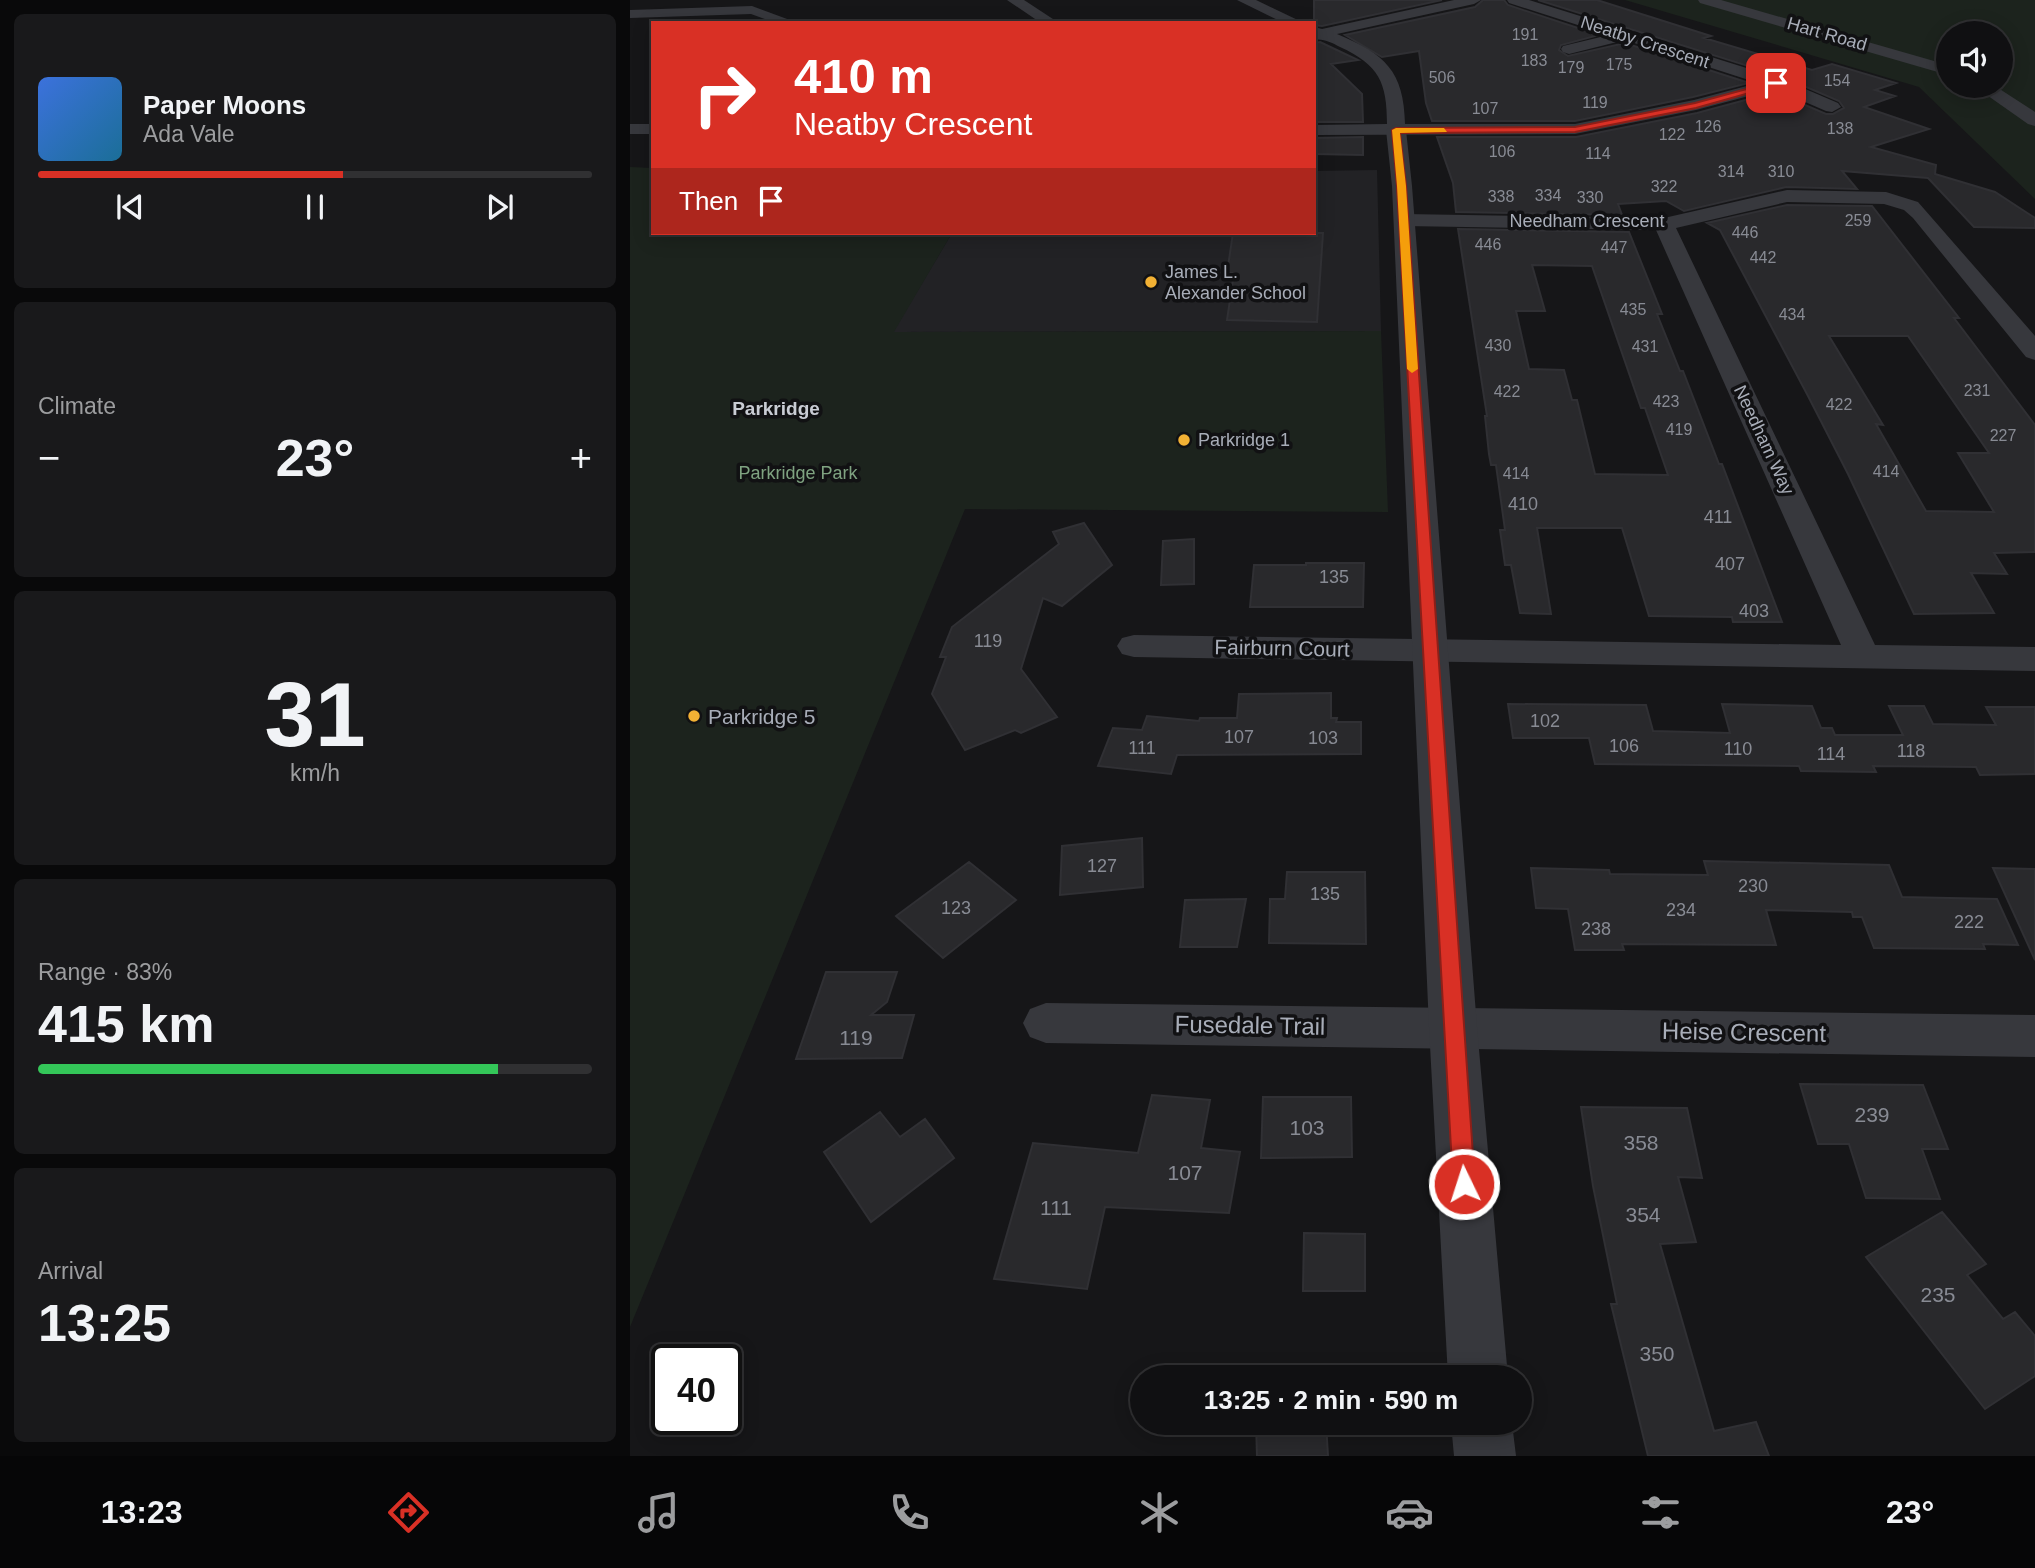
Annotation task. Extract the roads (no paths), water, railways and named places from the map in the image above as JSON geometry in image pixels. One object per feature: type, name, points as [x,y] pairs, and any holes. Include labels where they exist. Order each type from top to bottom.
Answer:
[{"type":"street","points":[[1014,0],[1049,21]]},
{"type":"street","points":[[1244,0],[1292,21]]},
{"type":"street","points":[[1317,33],[1474,0]]},
{"type":"street","name":"Neatby Crescent","points":[[1514,0],[1776,83],[1832,107]]},
{"type":"street","name":"Hart Road","points":[[1705,0],[1936,67]]},
{"type":"street","points":[[630,14],[752,10],[785,21]]},
{"type":"street","points":[[1317,33],[1364,54],[1380,66],[1390,78],[1395,92],[1453,1027],[1477,1365]]},
{"type":"street","points":[[1569,49],[1625,36]]},
{"type":"street","name":"Neatby Crescent","points":[[1316,130],[1575,130],[1696,106],[1776,83]]},
{"type":"street","points":[[2001,98],[2035,120]]},
{"type":"street","points":[[630,129],[651,129]]},
{"type":"street","name":"Needham Crescent","points":[[1404,220],[1664,224],[1772,198],[1865,196],[1898,201],[1920,214],[2035,352]]},
{"type":"street","name":"Needham Way","points":[[1664,224],[1863,656]]},
{"type":"street","name":"Fairburn Court","points":[[1134,646],[1430,650]]},
{"type":"street","points":[[1430,650],[2035,659]]},
{"type":"street","name":"Fusedale Trail","points":[[1046,1023],[1453,1027]]},
{"type":"street","name":"Heise Crescent","points":[[1453,1027],[2035,1036]]},
{"type":"street","points":[[1483,1435],[1485,1456]]},
{"type":"place","name":"James L. Alexander School","points":[[1151,282]]},
{"type":"place","name":"Parkridge 1","points":[[1184,440]]},
{"type":"place","name":"Parkridge 5","points":[[694,716]]},
{"type":"district","name":"Parkridge","points":[[776,408]]},
{"type":"park label","name":"Parkridge Park","points":[[798,473]]}]
